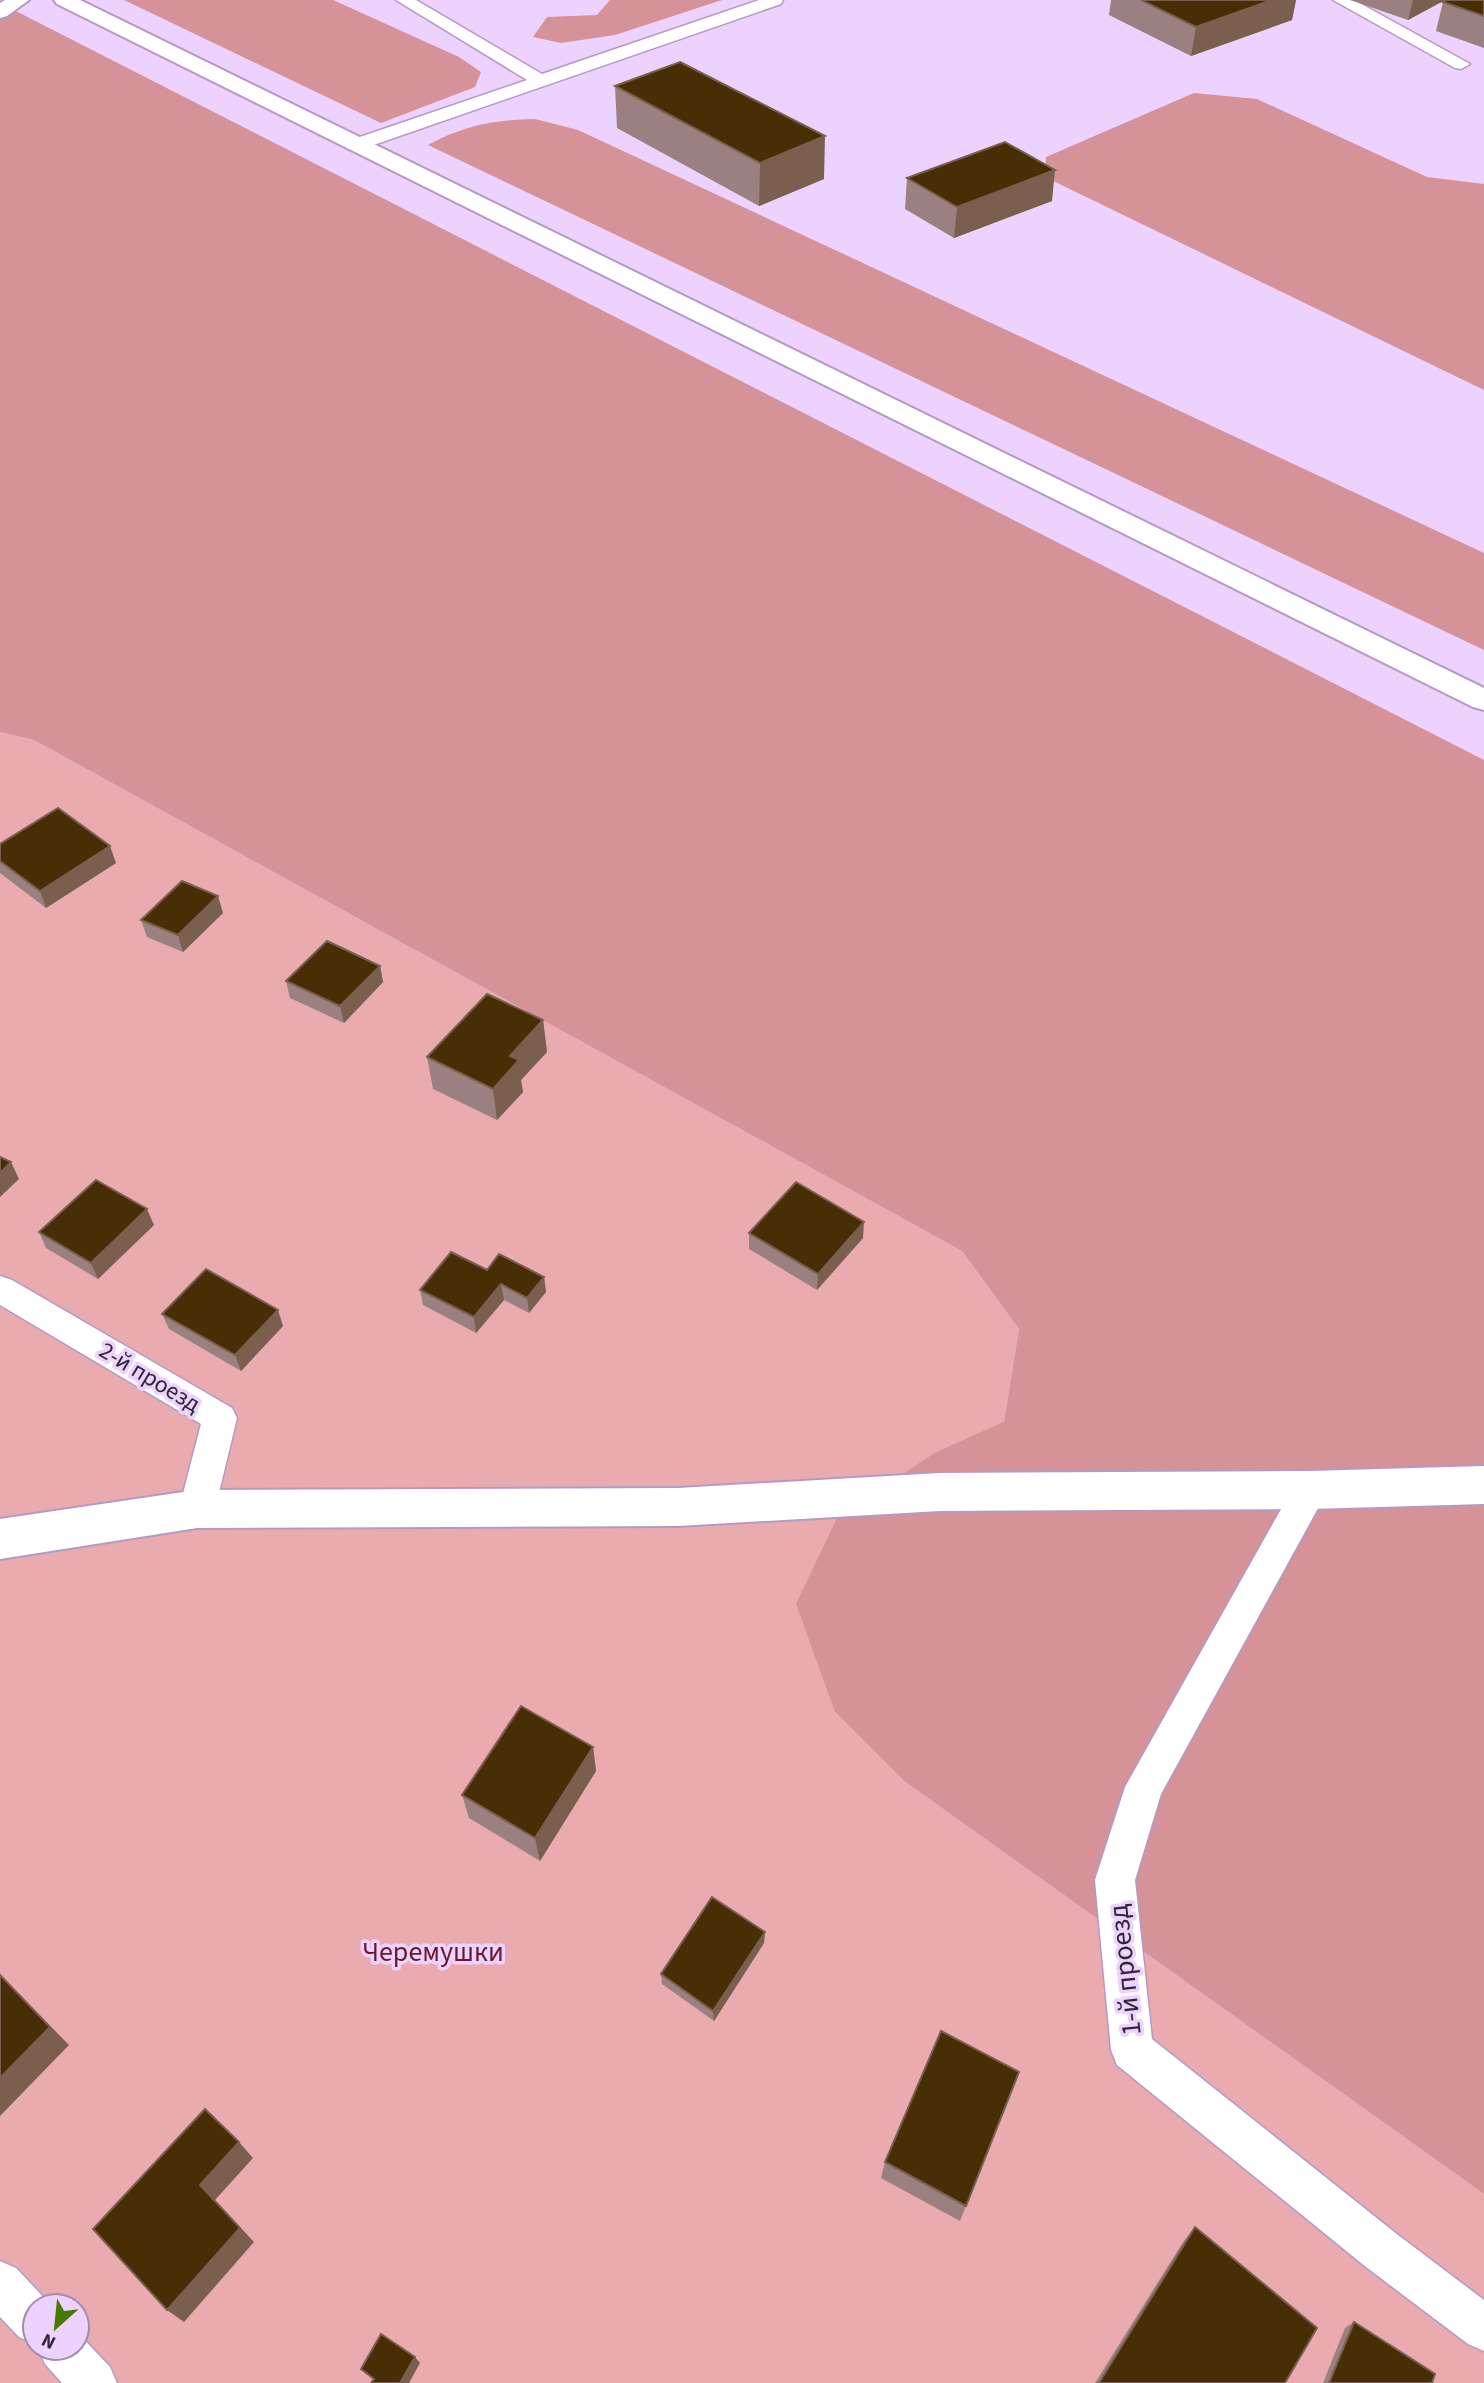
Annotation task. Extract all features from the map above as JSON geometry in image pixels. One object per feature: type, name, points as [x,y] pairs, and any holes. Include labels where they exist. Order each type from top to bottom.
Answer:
[{"type":"main road","points":[[0,12],[19,0]]},
{"type":"main road","points":[[64,0],[1484,699]]},
{"type":"main road","points":[[0,1539],[197,1509],[678,1507],[940,1492],[1310,1490],[1484,1485]]},
{"type":"lane","points":[[404,0],[541,81]]},
{"type":"lane","points":[[355,145],[775,0]]},
{"type":"lane","points":[[1341,0],[1461,64]]},
{"type":"lane","name":"2-й проезд","points":[[0,1289],[220,1418],[197,1509]]},
{"type":"lane","name":"1-й проезд","points":[[1310,1490],[1144,1787],[1115,1880],[1132,2050],[1382,2251],[1484,2328]]},
{"type":"lane","points":[[0,2284],[21,2306]]},
{"type":"lane","points":[[74,2362],[94,2383]]},
{"type":"green space","name":"Черемушки","points":[[0,732],[34,740],[962,1251],[1019,1329],[1004,1423],[936,1452],[835,1712],[904,1781],[1484,2194],[1484,2383],[0,2383]]},
{"type":"shaded area","points":[[124,0],[333,0],[459,57],[481,72],[475,87],[381,123]]},
{"type":"shaded area","points":[[610,0],[722,0],[615,35],[561,43],[533,37],[547,17],[597,15]]},
{"type":"shaded area","points":[[0,3],[1484,760],[1484,2194],[904,1781],[835,1712],[796,1604],[837,1518],[936,1452],[1004,1422],[1019,1329],[962,1251],[34,740],[0,732]]},
{"type":"shaded area","points":[[1194,93],[1257,99],[1427,177],[1484,184],[1484,390],[1045,177],[1046,157]]},
{"type":"shaded area","points":[[535,119],[578,130],[1484,553],[1484,650],[428,145],[480,125]]},
{"type":"building","points":[[1141,0],[1272,0],[1196,27]]},
{"type":"building","points":[[1484,0],[1484,16],[1443,2]]},
{"type":"building","points":[[680,62],[825,136],[760,163],[615,86]]},
{"type":"building","points":[[1005,142],[1055,170],[957,207],[907,178]]},
{"type":"building","points":[[58,808],[110,846],[40,891],[0,861],[0,844]]},
{"type":"building","points":[[182,881],[218,896],[178,935],[141,920]]},
{"type":"building","points":[[327,941],[380,966],[340,1006],[286,981]]},
{"type":"building","points":[[487,994],[543,1020],[510,1056],[519,1060],[493,1089],[427,1057]]},
{"type":"building","points":[[0,1157],[11,1162],[0,1173]]},
{"type":"building","points":[[96,1180],[147,1209],[91,1263],[39,1232]]},
{"type":"building","points":[[796,1182],[864,1222],[818,1274],[749,1233]]},
{"type":"building","points":[[451,1252],[487,1270],[499,1254],[544,1277],[527,1298],[501,1284],[474,1317],[420,1290]]},
{"type":"building","points":[[206,1269],[278,1310],[235,1355],[162,1314]]},
{"type":"building","points":[[521,1706],[593,1747],[535,1838],[462,1795]]},
{"type":"building","points":[[712,1897],[765,1932],[713,2011],[661,1974]]},
{"type":"building","points":[[0,1975],[50,2027],[0,2078]]},
{"type":"building","points":[[941,2031],[1019,2072],[966,2206],[885,2162]]},
{"type":"building","points":[[205,2109],[239,2142],[200,2185],[240,2228],[167,2310],[93,2229]]},
{"type":"building","points":[[1195,2227],[1317,2328],[1285,2383],[1099,2383]]},
{"type":"building","points":[[1354,2322],[1435,2374],[1432,2383],[1329,2383]]},
{"type":"building","points":[[381,2334],[415,2357],[400,2383],[371,2383],[374,2379],[361,2369]]}]
